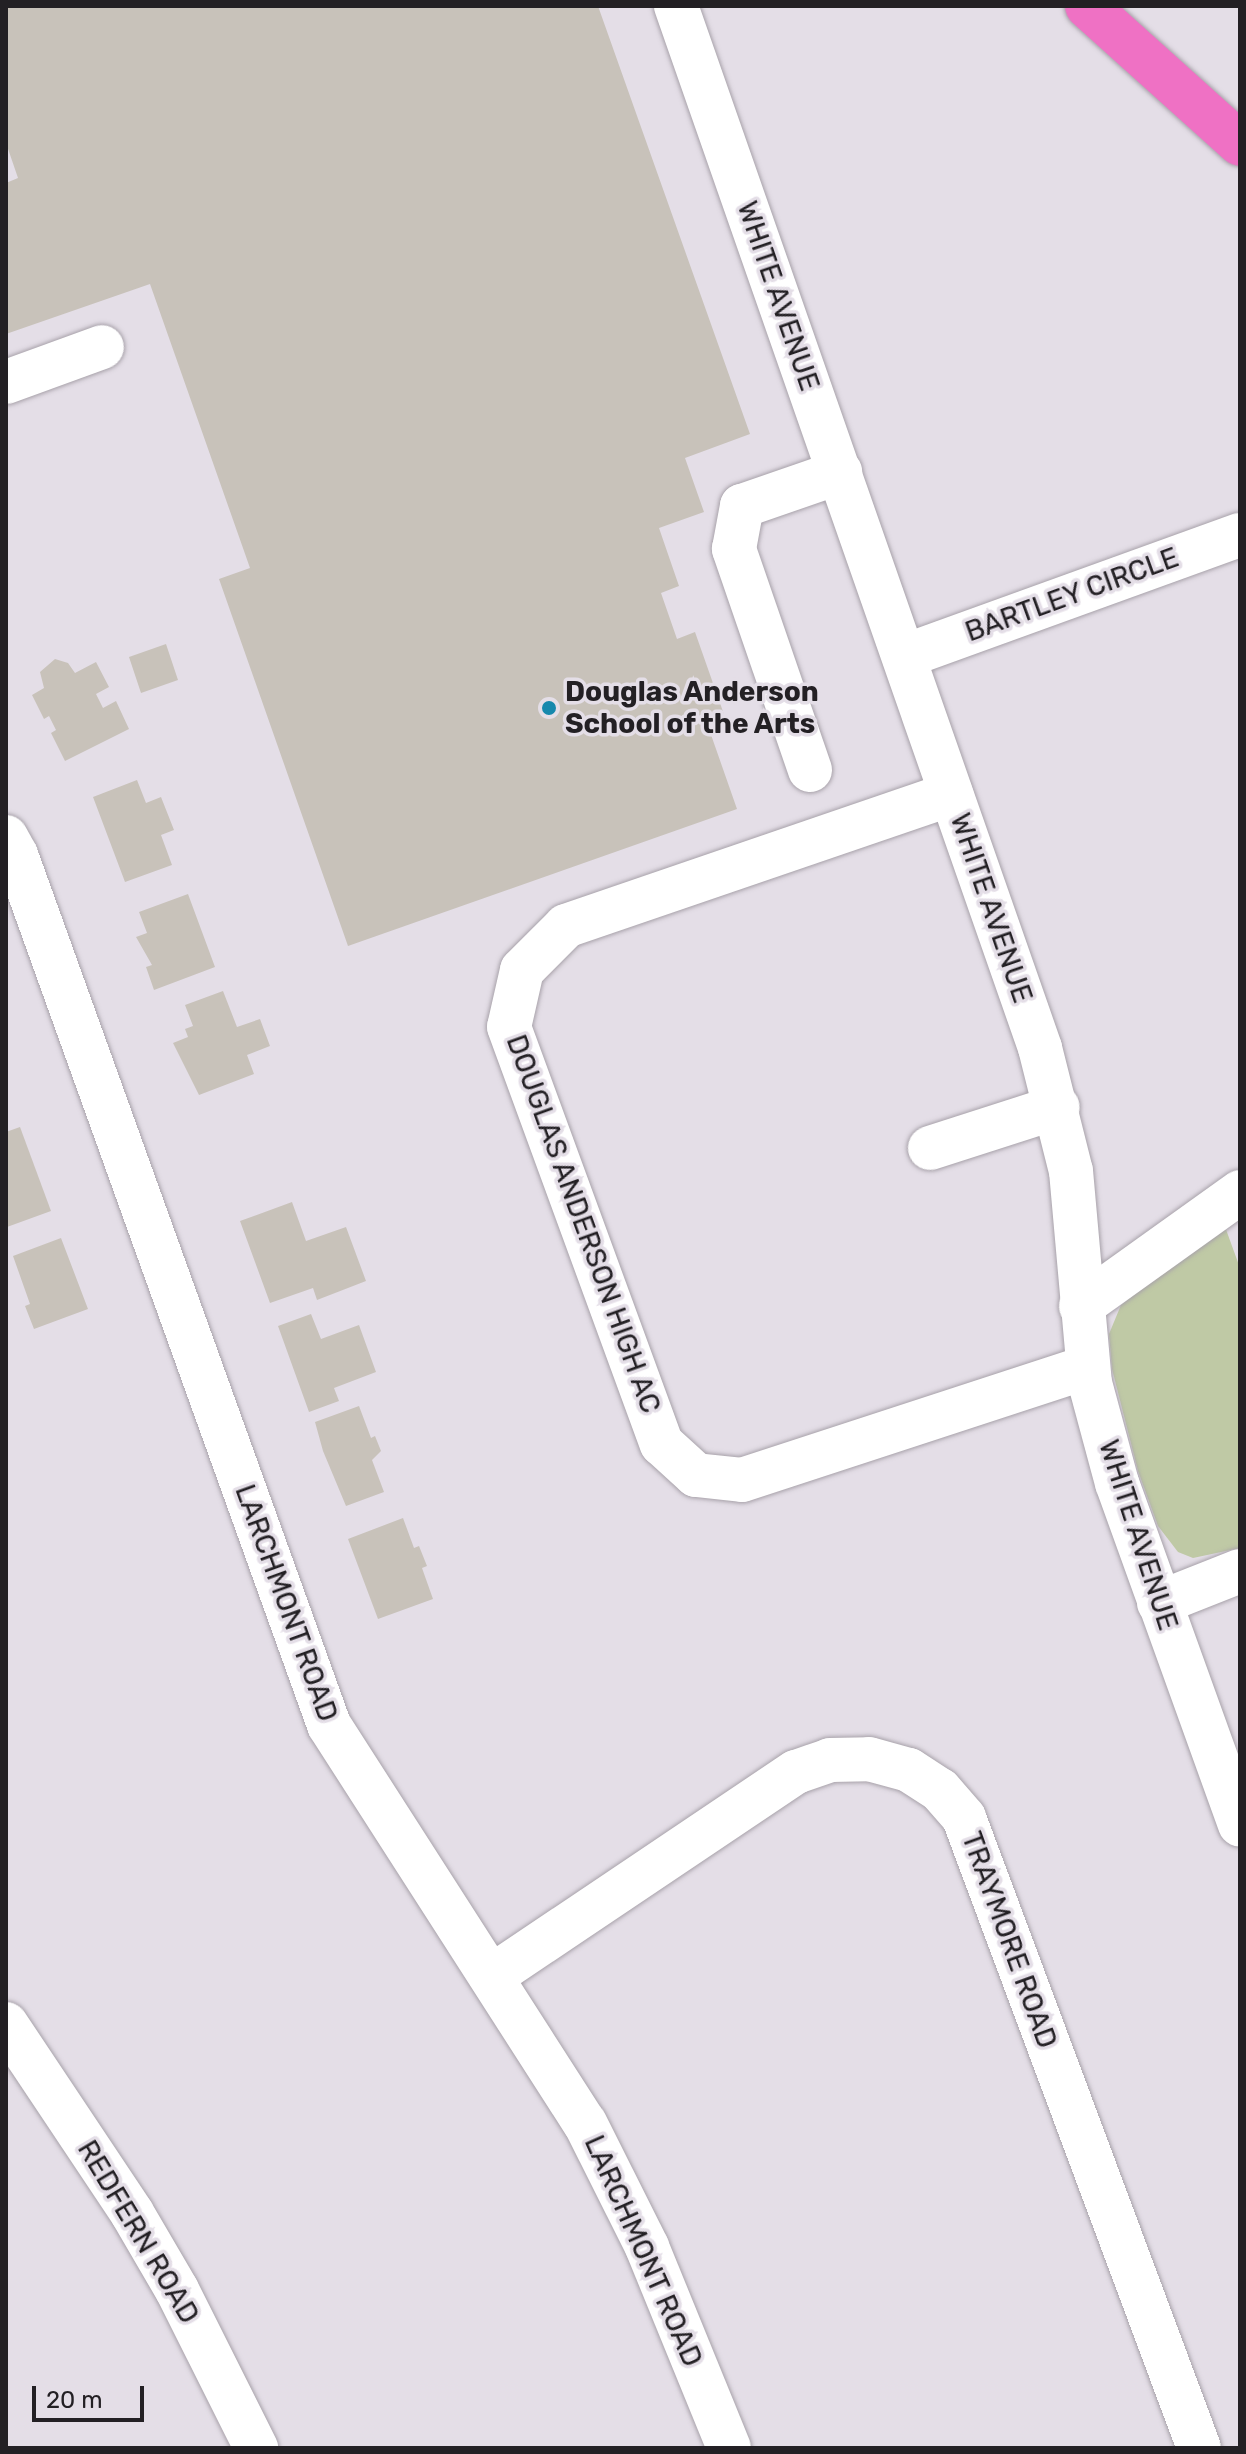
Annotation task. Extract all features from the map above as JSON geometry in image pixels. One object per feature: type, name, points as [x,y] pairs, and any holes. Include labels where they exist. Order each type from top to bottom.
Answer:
[{"type":"highway","points":[[1087,6],[1240,144]]},
{"type":"street","name":"WHITE AVENUE","points":[[676,6],[905,656],[1058,1107],[1071,1171],[1088,1367],[1117,1483],[1240,1825]]},
{"type":"street","points":[[6,382],[102,347]]},
{"type":"street","points":[[810,770],[734,549],[742,506],[840,472]]},
{"type":"street","name":"BARTLEY CIRCLE","points":[[905,656],[1240,535]]},
{"type":"street","name":"DOUGLAS ANDERSON HIGH AC","points":[[951,794],[566,926],[522,970],[509,1027],[662,1444],[696,1475],[742,1480],[1088,1367]]},
{"type":"street","name":"LARCHMONT ROAD","points":[[6,837],[27,885],[329,1725],[585,2123],[619,2185],[729,2448]]},
{"type":"street","points":[[930,1148],[1058,1107]]},
{"type":"street","points":[[1081,1306],[1240,1192]]},
{"type":"street","points":[[1159,1603],[1240,1571]]},
{"type":"street","name":"TRAYMORE ROAD","points":[[492,1976],[796,1772],[830,1760],[869,1759],[909,1770],[940,1790],[964,1818],[1199,2448]]},
{"type":"street","name":"REDFERN ROAD","points":[[6,2024],[147,2238],[177,2290],[256,2448]]},
{"type":"green space","points":[[1224,1224],[1240,1268],[1240,1548],[1193,1558],[1178,1552],[1158,1526],[1138,1471],[1112,1369],[1109,1334],[1121,1305]]},
{"type":"building","name":"Douglas Anderson School of the Arts","points":[[6,6],[598,6],[750,434],[685,458],[704,512],[659,528],[679,586],[661,593],[677,639],[695,632],[727,723],[709,729],[737,809],[348,946],[219,579],[250,568],[150,284],[6,334],[6,183],[18,178],[6,143]]},
{"type":"building","points":[[166,644],[178,680],[141,693],[129,657]]},
{"type":"building","points":[[55,659],[68,663],[75,673],[96,662],[109,687],[96,694],[103,708],[116,701],[129,729],[65,761],[51,733],[56,730],[49,716],[44,719],[32,695],[44,688],[40,672]]},
{"type":"building","points":[[137,780],[146,803],[161,797],[174,830],[161,835],[172,865],[125,882],[93,797]]},
{"type":"building","points":[[188,894],[215,967],[154,990],[146,967],[152,965],[136,937],[147,933],[139,912]]},
{"type":"building","points":[[223,991],[237,1027],[260,1019],[270,1046],[247,1055],[254,1074],[199,1095],[173,1043],[188,1037],[185,1029],[193,1026],[185,1005]]},
{"type":"building","points":[[20,1127],[51,1211],[7,1227],[6,1132]]},
{"type":"building","points":[[292,1202],[306,1241],[346,1227],[366,1281],[317,1300],[313,1288],[270,1303],[240,1221]]},
{"type":"building","points":[[61,1238],[88,1309],[34,1329],[25,1306],[30,1304],[13,1256]]},
{"type":"building","points":[[311,1314],[321,1339],[359,1325],[376,1372],[334,1388],[339,1401],[309,1412],[278,1326]]},
{"type":"building","points":[[359,1406],[371,1438],[375,1436],[381,1451],[372,1460],[384,1492],[346,1506],[323,1451],[315,1422]]},
{"type":"building","points":[[403,1518],[414,1548],[419,1546],[427,1566],[422,1568],[433,1599],[378,1619],[348,1539]]},
{"type":"place","name":"Douglas Anderson School of the Arts","points":[[549,708]]}]
